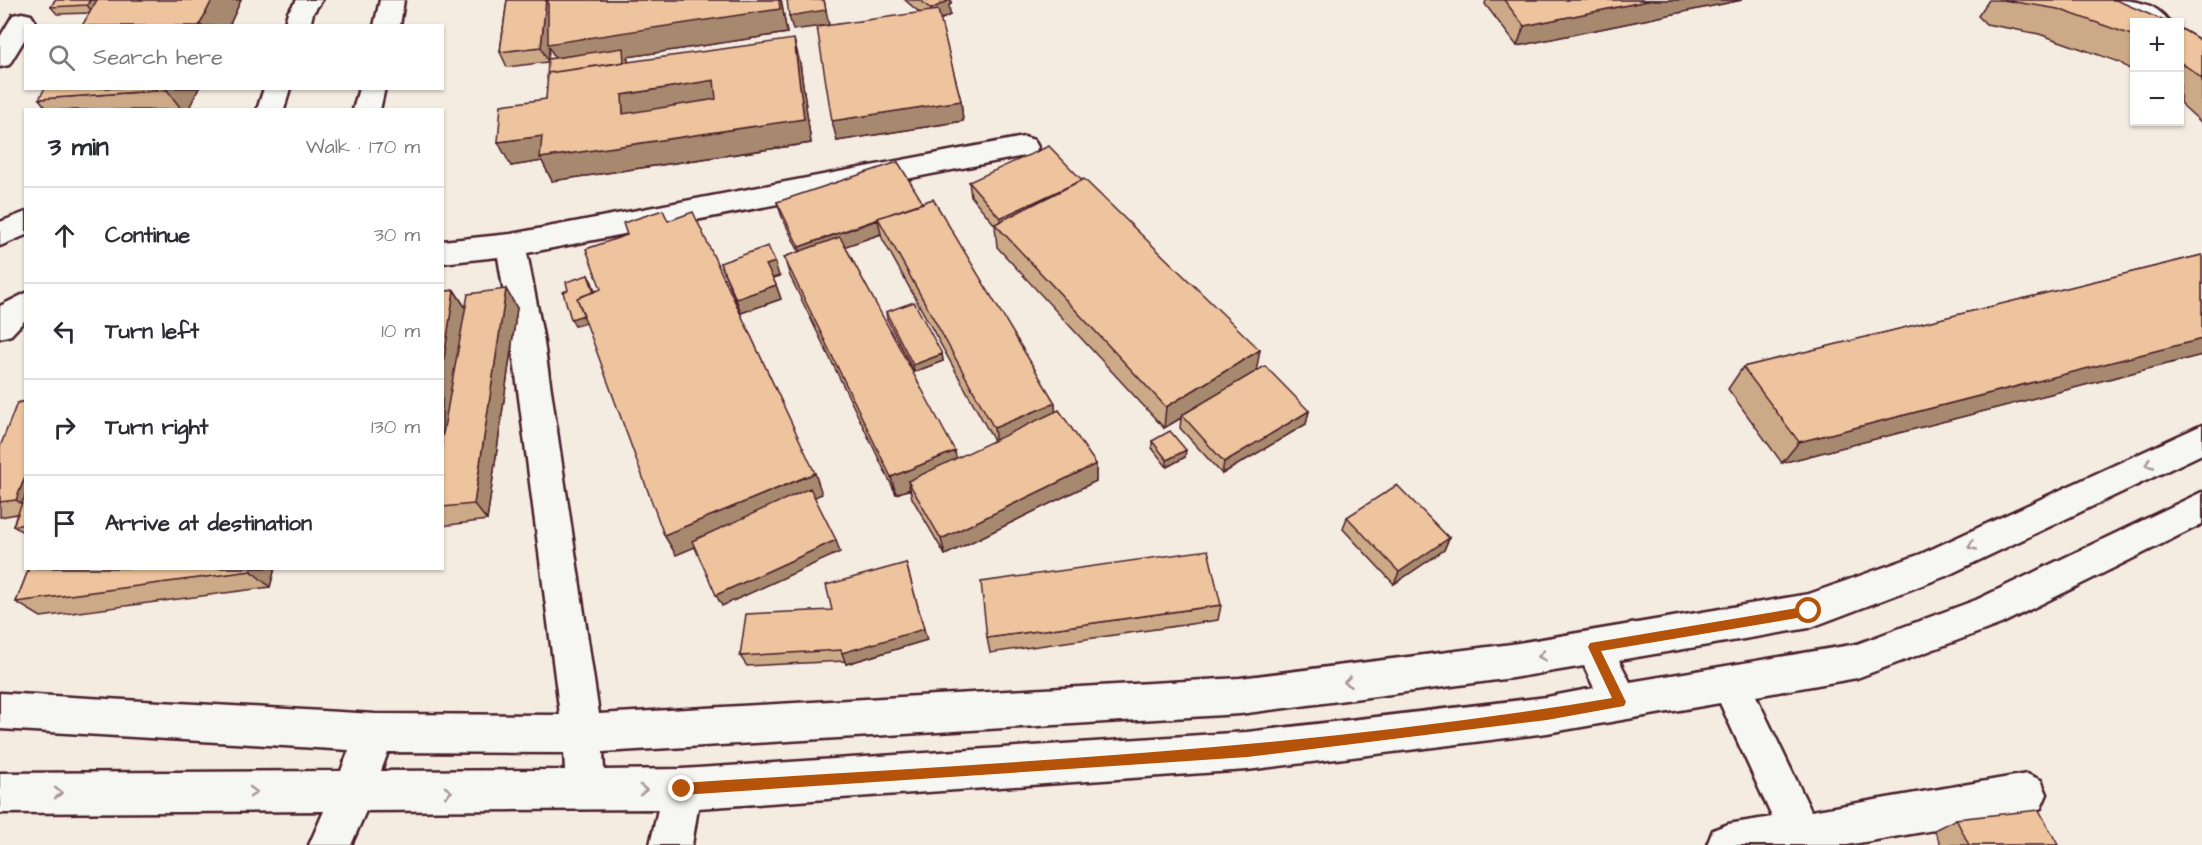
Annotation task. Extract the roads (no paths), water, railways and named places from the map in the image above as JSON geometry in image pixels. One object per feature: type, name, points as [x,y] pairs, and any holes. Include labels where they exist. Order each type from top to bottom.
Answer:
[{"type":"street","points":[[298,24],[301,12],[310,0]]},
{"type":"street","points":[[387,24],[392,0]]},
{"type":"street","points":[[2121,0],[2150,18]]},
{"type":"street","points":[[0,59],[22,21]]},
{"type":"street","points":[[271,108],[276,90]]},
{"type":"street","points":[[367,108],[371,90]]},
{"type":"street","points":[[444,252],[511,245],[1024,147]]},
{"type":"street","points":[[0,213],[24,207]]},
{"type":"street","points":[[0,235],[24,223]]},
{"type":"street","points":[[511,245],[527,336],[582,734],[586,790]]},
{"type":"street","points":[[0,326],[14,311],[24,306]]},
{"type":"street","points":[[0,711],[375,733],[582,734],[1240,696],[1512,661],[1809,611],[1933,565],[2202,439]]},
{"type":"street","points":[[0,793],[682,789],[1247,751],[1547,715],[1857,661],[1988,612],[2202,507]]},
{"type":"street","points":[[1594,647],[1620,702]]},
{"type":"street","points":[[1730,683],[1804,839]]},
{"type":"street","points":[[330,845],[354,791],[375,733]]},
{"type":"street","points":[[671,845],[682,789]]},
{"type":"street","points":[[1728,845],[1804,839],[2028,794]]}]
